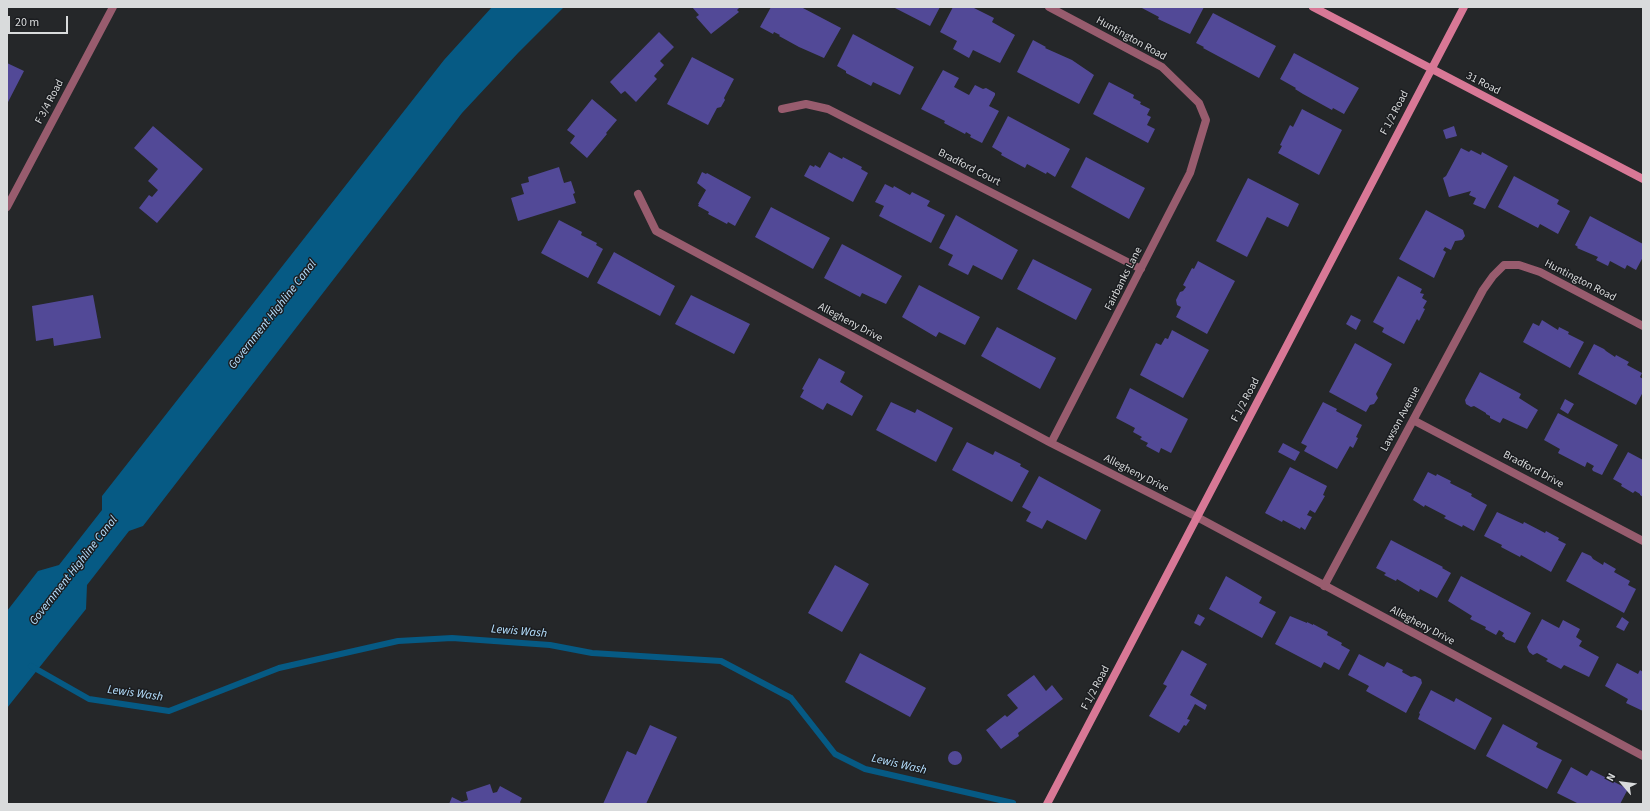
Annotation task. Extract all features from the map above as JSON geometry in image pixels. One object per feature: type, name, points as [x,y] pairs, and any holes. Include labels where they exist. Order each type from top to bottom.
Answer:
[{"type":"street","name":"F 3/4 Road","points":[[7,207],[113,7]]},
{"type":"street","name":"Huntington Road","points":[[1049,7],[1162,67],[1199,103],[1206,120]]},
{"type":"street","name":"31 Road","points":[[1313,7],[1643,179]]},
{"type":"street","name":"F 1/2 Road","points":[[1047,804],[1464,7]]},
{"type":"street","name":"Bradford Court","points":[[782,109],[806,104],[828,109],[1141,269]]},
{"type":"street","name":"Fairbanks Lane","points":[[1051,443],[1190,173],[1206,120]]},
{"type":"street","name":"Allegheny Drive","points":[[638,194],[656,231],[1051,443],[1197,517],[1643,756]]},
{"type":"street","name":"Huntington Road","points":[[1504,265],[1519,265],[1540,272],[1643,326]]},
{"type":"street","name":"Lawson Avenue","points":[[1324,586],[1483,290],[1493,276],[1504,265]]},
{"type":"street","name":"Bradford Drive","points":[[1413,420],[1643,541]]},
{"type":"water","name":"Government Highline Canal","points":[[492,7],[564,7],[518,53],[462,113],[143,526],[129,531],[87,585],[86,609],[7,708],[7,611],[38,571],[59,565],[102,510],[102,496],[444,60]]},
{"type":"building","points":[[692,7],[740,7],[737,10],[739,12],[711,34],[696,17],[699,15]]},
{"type":"building","points":[[771,7],[801,7],[841,28],[824,58],[799,47],[774,32],[773,34],[760,27]]},
{"type":"building","points":[[893,7],[940,7],[930,26]]},
{"type":"building","points":[[953,7],[972,7],[994,18],[992,22],[1015,35],[1000,63],[973,50],[969,58],[953,49],[957,41],[940,32]]},
{"type":"building","points":[[1140,7],[1204,7],[1190,34],[1158,19],[1159,17]]},
{"type":"building","points":[[1213,13],[1276,46],[1259,78],[1196,43]]},
{"type":"building","points":[[659,32],[674,47],[660,61],[664,65],[654,76],[657,79],[636,102],[625,91],[621,94],[610,82]]},
{"type":"building","points":[[853,34],[914,67],[900,95],[873,82],[871,86],[846,73],[846,71],[837,66]]},
{"type":"building","points":[[1033,40],[1046,47],[1045,48],[1072,60],[1094,75],[1079,104],[1017,72]]},
{"type":"building","points":[[1294,53],[1359,88],[1344,114],[1333,108],[1332,110],[1280,79]]},
{"type":"building","points":[[692,57],[734,79],[724,98],[725,100],[721,107],[717,108],[708,125],[667,104]]},
{"type":"building","points":[[7,63],[24,71],[7,104]]},
{"type":"building","points":[[943,70],[959,78],[954,87],[969,95],[975,85],[983,89],[986,88],[995,93],[989,106],[999,111],[982,143],[970,137],[971,135],[966,132],[965,134],[944,123],[945,121],[921,109]]},
{"type":"building","points":[[1109,82],[1134,95],[1133,98],[1141,102],[1140,104],[1150,109],[1147,115],[1151,117],[1147,125],[1155,129],[1148,143],[1093,114]]},
{"type":"building","points":[[592,99],[617,120],[587,158],[570,143],[575,136],[567,130]]},
{"type":"building","points":[[1302,109],[1342,130],[1319,175],[1278,153],[1282,146],[1280,145],[1290,125],[1293,127]]},
{"type":"building","points":[[1008,116],[1070,149],[1055,177],[1027,164],[1025,168],[1001,155],[1002,153],[992,147]]},
{"type":"building","points":[[153,126],[203,169],[157,223],[139,208],[149,195],[152,197],[158,190],[148,181],[158,169],[134,148]]},
{"type":"building","points":[[1454,126],[1457,136],[1446,139],[1443,130]]},
{"type":"building","points":[[1461,148],[1469,152],[1471,150],[1481,155],[1482,152],[1508,166],[1485,209],[1473,204],[1476,198],[1469,195],[1471,191],[1449,197],[1443,178],[1446,176]]},
{"type":"building","points":[[829,152],[842,159],[843,157],[862,167],[861,169],[868,173],[853,202],[804,176],[810,165],[814,167],[815,165],[820,168]]},
{"type":"building","points":[[1086,157],[1145,188],[1129,219],[1071,187]]},
{"type":"building","points":[[559,167],[564,183],[571,181],[575,193],[573,194],[576,203],[518,221],[511,198],[524,194],[521,184],[529,182],[528,177]]},
{"type":"building","points":[[702,172],[707,173],[751,197],[735,226],[728,222],[727,224],[708,214],[709,212],[698,206],[706,190],[697,183]]},
{"type":"building","points":[[1514,176],[1559,200],[1557,204],[1570,211],[1558,234],[1540,224],[1538,228],[1498,207]]},
{"type":"building","points":[[1248,178],[1299,204],[1288,227],[1267,217],[1247,257],[1216,241]]},
{"type":"building","points":[[885,184],[893,188],[894,186],[910,195],[912,192],[930,201],[927,206],[945,215],[931,243],[879,216],[884,206],[875,202]]},
{"type":"building","points":[[771,207],[830,238],[813,269],[755,237]]},
{"type":"building","points":[[1426,210],[1463,230],[1465,236],[1462,240],[1455,241],[1451,250],[1445,247],[1443,250],[1446,252],[1434,278],[1399,259]]},
{"type":"building","points":[[956,215],[1018,250],[1002,280],[973,265],[968,275],[948,265],[953,255],[939,248]]},
{"type":"building","points":[[1590,216],[1643,244],[1643,257],[1636,270],[1627,265],[1625,269],[1610,261],[1608,266],[1596,260],[1598,257],[1577,248],[1578,247],[1575,245]]},
{"type":"building","points":[[559,220],[582,232],[581,235],[597,243],[596,245],[603,249],[588,278],[541,253]]},
{"type":"building","points":[[842,244],[902,276],[886,304],[862,293],[860,297],[824,278]]},
{"type":"building","points":[[614,252],[675,286],[660,316],[597,283]]},
{"type":"building","points":[[1033,259],[1092,289],[1076,320],[1017,289]]},
{"type":"building","points":[[1198,261],[1235,281],[1207,334],[1176,317],[1181,307],[1177,305],[1176,300],[1180,292],[1186,287],[1183,285],[1192,268],[1194,269]]},
{"type":"building","points":[[1398,276],[1422,289],[1420,293],[1424,294],[1422,298],[1427,301],[1419,321],[1417,319],[1404,344],[1382,332],[1384,328],[1373,322]]},
{"type":"building","points":[[919,285],[980,317],[965,345],[939,332],[936,337],[902,317]]},
{"type":"building","points":[[93,295],[101,338],[54,346],[53,338],[36,341],[32,306]]},
{"type":"building","points":[[691,295],[750,324],[734,354],[675,324]]},
{"type":"building","points":[[1351,315],[1361,320],[1356,330],[1346,324]]},
{"type":"building","points":[[1542,320],[1558,330],[1559,327],[1569,332],[1568,334],[1584,342],[1570,368],[1523,342],[1533,323],[1539,326]]},
{"type":"building","points":[[997,327],[1056,358],[1040,389],[981,356]]},
{"type":"building","points":[[1172,330],[1209,350],[1183,398],[1140,375],[1156,343],[1161,345],[1165,338],[1168,339]]},
{"type":"building","points":[[1355,343],[1392,364],[1376,394],[1378,398],[1374,404],[1370,405],[1366,412],[1329,392]]},
{"type":"building","points":[[1594,344],[1615,357],[1616,355],[1629,362],[1627,365],[1642,373],[1640,377],[1643,379],[1643,392],[1636,405],[1578,374]]},
{"type":"building","points":[[819,358],[845,372],[840,382],[863,396],[852,416],[827,403],[823,410],[800,397],[804,390],[802,389]]},
{"type":"building","points":[[1480,372],[1521,394],[1519,398],[1538,410],[1527,429],[1503,418],[1500,423],[1490,418],[1490,416],[1486,413],[1474,406],[1471,407],[1466,404],[1465,400]]},
{"type":"building","points":[[1130,388],[1188,419],[1171,453],[1161,448],[1159,453],[1146,446],[1148,443],[1140,439],[1142,437],[1133,432],[1135,428],[1116,418]]},
{"type":"building","points":[[1565,399],[1574,404],[1568,414],[1560,409]]},
{"type":"building","points":[[891,402],[915,413],[917,409],[953,428],[936,462],[876,430]]},
{"type":"building","points":[[1323,402],[1362,425],[1356,437],[1358,438],[1353,448],[1350,446],[1337,469],[1304,451],[1307,446],[1301,443]]},
{"type":"building","points":[[1558,413],[1618,445],[1602,475],[1593,471],[1592,469],[1594,466],[1587,462],[1585,467],[1558,453],[1560,449],[1544,440]]},
{"type":"building","points":[[967,442],[993,455],[995,451],[1021,464],[1020,466],[1029,471],[1012,502],[952,470]]},
{"type":"building","points":[[1283,443],[1300,452],[1295,461],[1278,452]]},
{"type":"building","points":[[1628,452],[1643,460],[1643,497],[1635,491],[1633,493],[1621,486],[1622,484],[1613,479]]},
{"type":"building","points":[[1290,467],[1327,486],[1323,495],[1325,496],[1315,513],[1310,510],[1307,515],[1312,517],[1305,530],[1283,520],[1282,522],[1265,513]]},
{"type":"building","points":[[1428,472],[1436,476],[1437,474],[1451,481],[1450,483],[1472,494],[1471,496],[1487,505],[1474,531],[1444,518],[1446,516],[1425,505],[1424,507],[1413,500]]},
{"type":"building","points":[[1039,476],[1101,510],[1086,540],[1047,520],[1042,529],[1026,521],[1031,512],[1022,507]]},
{"type":"building","points":[[1497,512],[1523,524],[1524,522],[1545,533],[1546,531],[1559,538],[1558,540],[1566,544],[1551,572],[1521,555],[1520,557],[1501,547],[1502,545],[1484,536]]},
{"type":"building","points":[[1391,540],[1443,567],[1442,568],[1451,573],[1437,598],[1420,589],[1419,592],[1397,579],[1396,581],[1384,575],[1386,573],[1376,568]]},
{"type":"building","points":[[1582,552],[1591,556],[1603,565],[1604,562],[1616,569],[1614,572],[1630,581],[1628,585],[1636,589],[1624,613],[1566,581]]},
{"type":"building","points":[[835,565],[869,584],[842,632],[808,613]]},
{"type":"building","points":[[1226,576],[1262,597],[1259,603],[1276,612],[1262,638],[1209,609]]},
{"type":"building","points":[[1461,576],[1531,613],[1515,643],[1505,639],[1502,636],[1504,633],[1499,630],[1496,635],[1485,629],[1486,627],[1470,619],[1472,616],[1448,601]]},
{"type":"building","points":[[1198,614],[1205,618],[1200,626],[1194,623]]},
{"type":"building","points":[[1290,616],[1313,624],[1328,632],[1327,635],[1342,643],[1341,645],[1350,650],[1339,670],[1324,662],[1321,668],[1275,644]]},
{"type":"building","points":[[1622,617],[1629,622],[1624,631],[1616,627]]},
{"type":"building","points":[[1542,619],[1559,628],[1563,620],[1580,629],[1576,637],[1582,641],[1579,646],[1599,657],[1589,677],[1564,665],[1561,669],[1546,661],[1548,659],[1537,653],[1533,655],[1529,652],[1527,647]]},
{"type":"building","points":[[1182,650],[1207,664],[1190,695],[1207,705],[1205,710],[1195,704],[1187,719],[1190,720],[1186,726],[1184,725],[1179,733],[1149,716],[1167,686],[1163,684]]},
{"type":"building","points":[[860,653],[926,688],[910,717],[845,682]]},
{"type":"building","points":[[1359,654],[1384,667],[1387,662],[1403,670],[1402,672],[1411,677],[1415,676],[1421,679],[1422,683],[1406,713],[1366,691],[1369,686],[1348,675]]},
{"type":"building","points":[[1617,663],[1638,674],[1640,670],[1643,672],[1643,711],[1626,703],[1628,699],[1605,686]]},
{"type":"building","points":[[1034,675],[1046,691],[1052,685],[1063,699],[1018,733],[1019,736],[1001,749],[986,730],[1005,715],[1007,717],[1018,708],[1007,695]]},
{"type":"building","points":[[1431,690],[1454,702],[1456,698],[1492,718],[1475,750],[1418,719],[1419,713]]},
{"type":"building","points":[[1503,724],[1538,743],[1536,747],[1562,760],[1547,789],[1486,756]]},
{"type":"building","points":[[650,725],[677,737],[646,804],[603,804],[627,751],[636,755]]},
{"type":"building","points":[[955,751],[960,753],[962,758],[960,763],[955,765],[950,763],[948,758],[950,753]]},
{"type":"building","points":[[1571,767],[1587,776],[1591,770],[1628,789],[1620,804],[1579,804],[1557,793]]},
{"type":"building","points":[[490,784],[493,793],[497,792],[500,786],[522,798],[520,802],[521,804],[449,804],[452,797],[462,802],[468,800],[466,792]]},
{"type":"waterway","name":"Lewis Wash","points":[[31,666],[89,699],[169,711],[279,668],[398,641],[452,638],[550,645],[592,653],[721,661],[791,698],[835,754],[865,769],[1013,803]]}]
